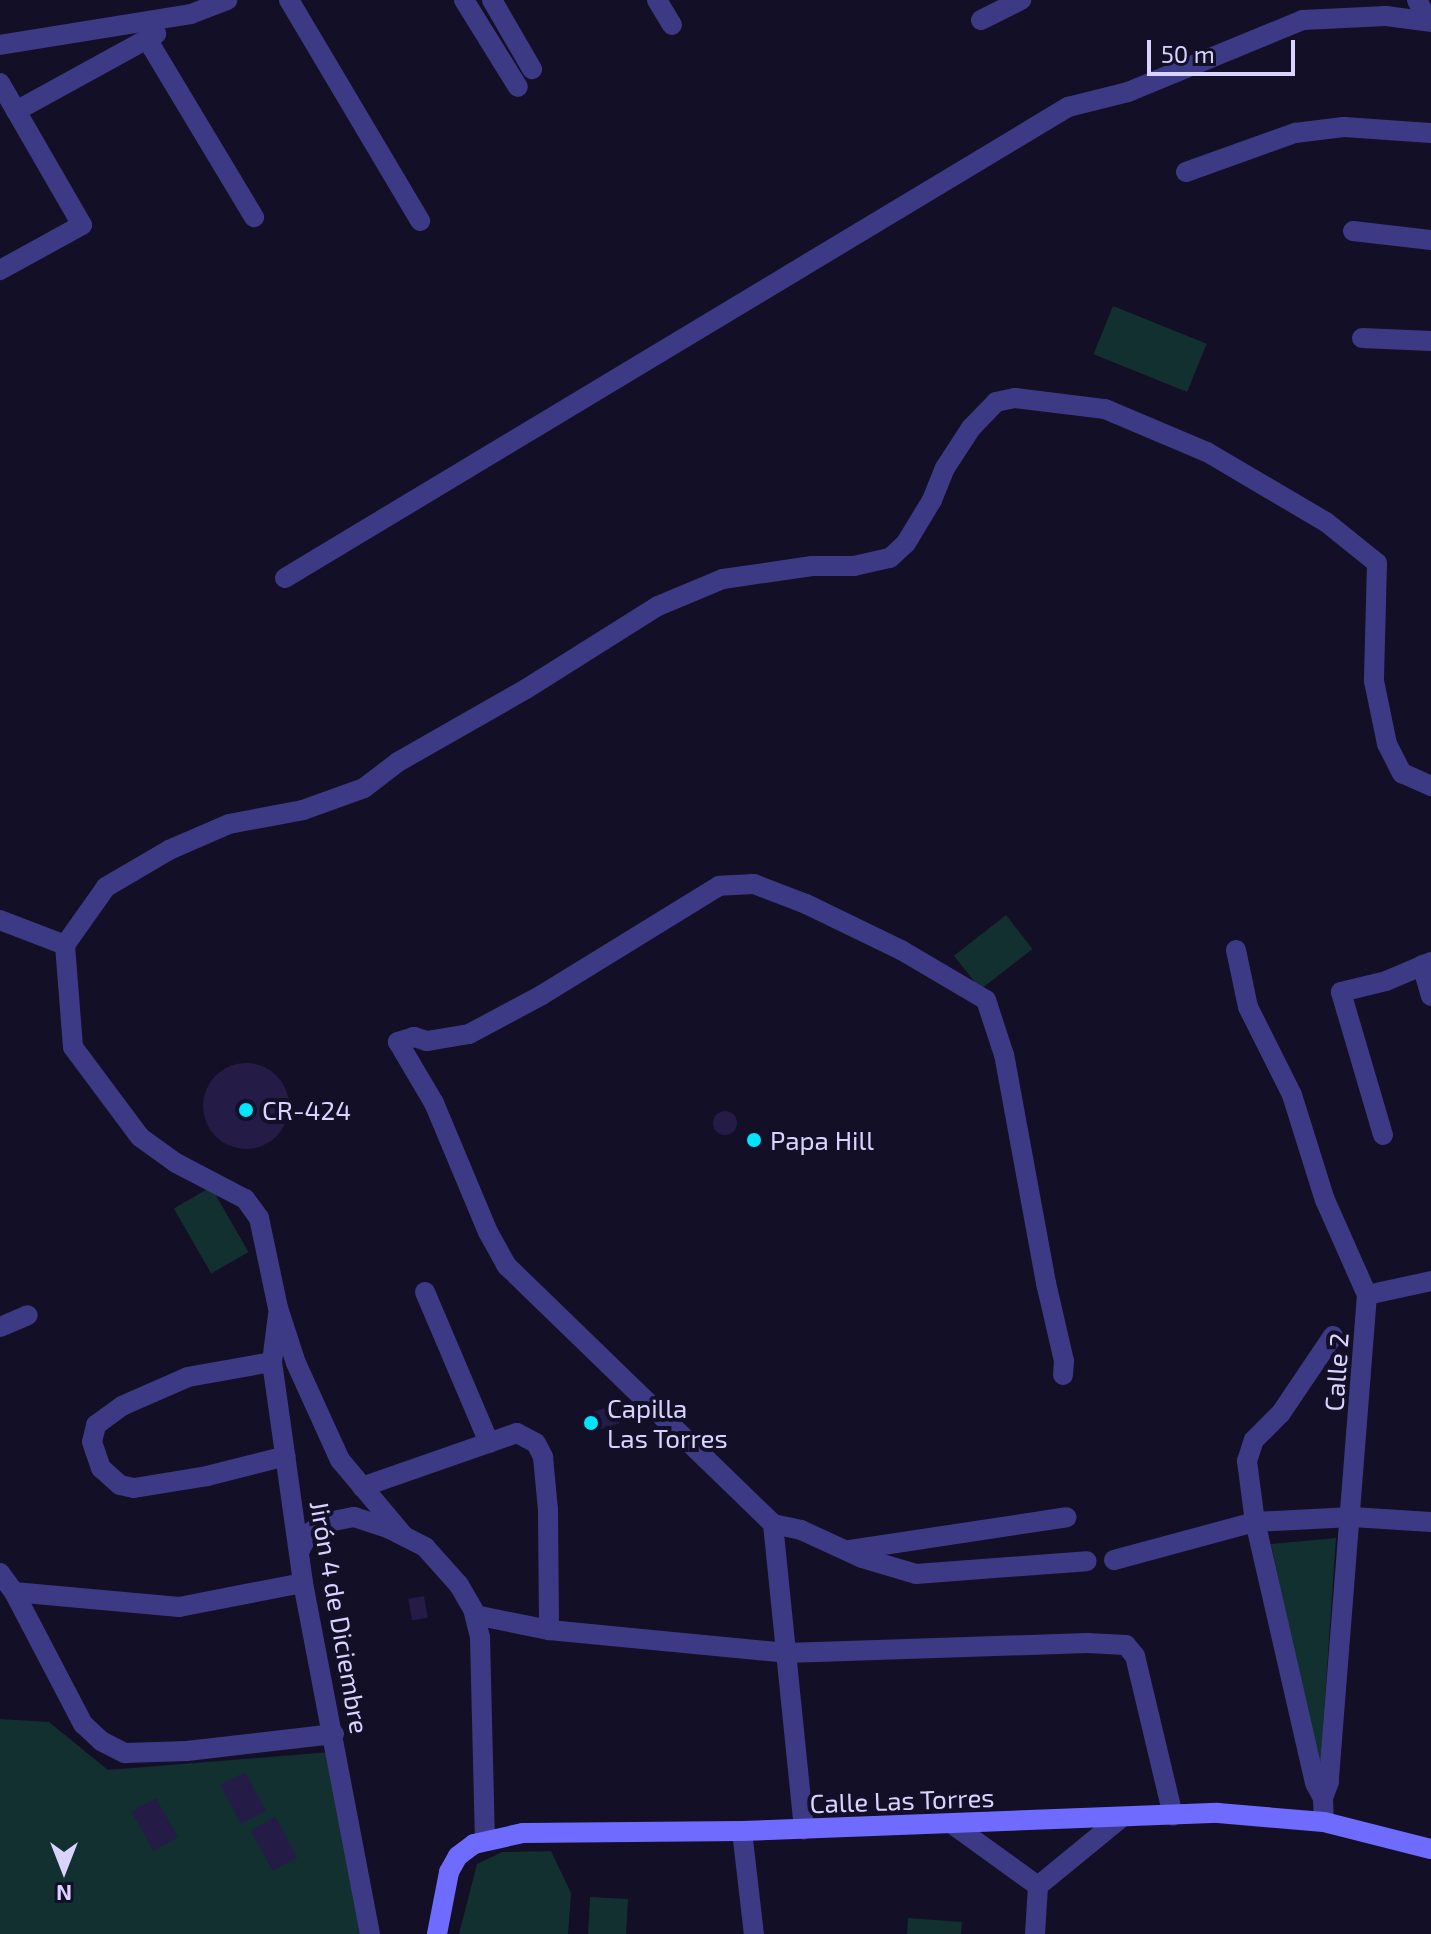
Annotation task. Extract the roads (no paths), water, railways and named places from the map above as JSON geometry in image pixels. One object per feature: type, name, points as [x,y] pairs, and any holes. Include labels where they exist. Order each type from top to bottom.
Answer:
[{"type":"street","points":[[16,111],[191,14],[227,0]]},
{"type":"street","points":[[289,0],[420,221]]},
{"type":"street","points":[[464,0],[518,87]]},
{"type":"street","points":[[492,0],[532,69]]},
{"type":"street","points":[[657,0],[672,25]]},
{"type":"street","points":[[981,20],[1021,0]]},
{"type":"street","points":[[1417,0],[1430,21]]},
{"type":"street","points":[[0,45],[191,14]]},
{"type":"street","points":[[285,578],[1068,107],[1128,92],[1303,20],[1386,16],[1430,21]]},
{"type":"street","points":[[147,39],[254,217]]},
{"type":"street","points":[[0,83],[82,225],[0,270]]},
{"type":"street","points":[[1186,172],[1295,133],[1344,127],[1431,133]]},
{"type":"street","points":[[1353,231],[1431,240]]},
{"type":"street","points":[[1362,338],[1431,341]]},
{"type":"street","points":[[404,1536],[362,1487],[334,1446],[296,1363],[278,1308],[259,1218],[245,1199],[176,1163],[140,1137],[73,1047],[65,945],[106,887],[169,850],[229,824],[303,810],[364,788],[398,762],[526,689],[658,606],[723,579],[812,566],[854,566],[890,558],[906,543],[932,500],[945,468],[971,428],[996,402],[1015,398],[1105,409],[1207,452],[1318,517],[1377,563],[1374,681],[1387,744],[1402,773],[1431,786]]},
{"type":"street","points":[[1063,1375],[1064,1361],[1046,1283],[1004,1055],[986,1000],[901,950],[754,884],[719,886],[542,995],[469,1034],[427,1041],[414,1037],[398,1042],[434,1103],[488,1232],[507,1266],[773,1524],[801,1530],[862,1558],[916,1574],[1087,1561]]},
{"type":"street","points":[[0,920],[65,945]]},
{"type":"street","name":"Calle 2","points":[[1236,950],[1248,1007],[1292,1095],[1325,1200],[1367,1295],[1352,1517],[1329,1782],[1323,1798],[1324,1822]]},
{"type":"street","points":[[1383,1135],[1341,992],[1386,981],[1427,964],[1431,996]]},
{"type":"street","points":[[1367,1295],[1431,1281]]},
{"type":"street","points":[[425,1292],[489,1443]]},
{"type":"street","name":"Jirón 4 de Diciembre","points":[[278,1308],[272,1362],[303,1583],[370,1934]]},
{"type":"street","points":[[0,1327],[28,1315]]},
{"type":"street","points":[[1323,1798],[1315,1783],[1255,1522],[1249,1451],[1281,1413],[1333,1336]]},
{"type":"street","points":[[272,1362],[188,1377],[122,1406],[96,1425],[92,1442],[101,1468],[120,1485],[134,1488],[207,1476],[286,1456]]},
{"type":"street","points":[[362,1487],[517,1433],[536,1443],[543,1457],[549,1630]]},
{"type":"street","points":[[299,1552],[308,1534],[323,1523],[354,1517],[425,1547],[459,1585],[475,1615],[480,1638],[485,1841]]},
{"type":"street","points":[[850,1550],[1067,1517]]},
{"type":"street","points":[[1114,1560],[1255,1522],[1352,1517],[1431,1522]]},
{"type":"street","points":[[773,1524],[804,1829]]},
{"type":"street","points":[[0,1573],[14,1592],[83,1724],[101,1741],[125,1753],[187,1751],[334,1734]]},
{"type":"street","points":[[14,1592],[179,1607],[303,1583]]},
{"type":"street","points":[[475,1615],[549,1630],[787,1653],[1087,1643],[1126,1645],[1135,1656],[1173,1816]]},
{"type":"street","name":"Calle Las Torres","points":[[437,1934],[449,1872],[458,1856],[474,1844],[523,1833],[742,1831],[1218,1813],[1324,1822],[1431,1849]]},
{"type":"street","points":[[1035,1934],[1038,1886],[1120,1819]]},
{"type":"street","points":[[952,1824],[1038,1886]]},
{"type":"street","points":[[742,1831],[754,1934]]},
{"type":"place","name":"CR-424","points":[[246,1110]]},
{"type":"place","name":"Papa Hill","points":[[754,1140]]},
{"type":"place","name":"Capilla Las Torres","points":[[591,1423]]}]
